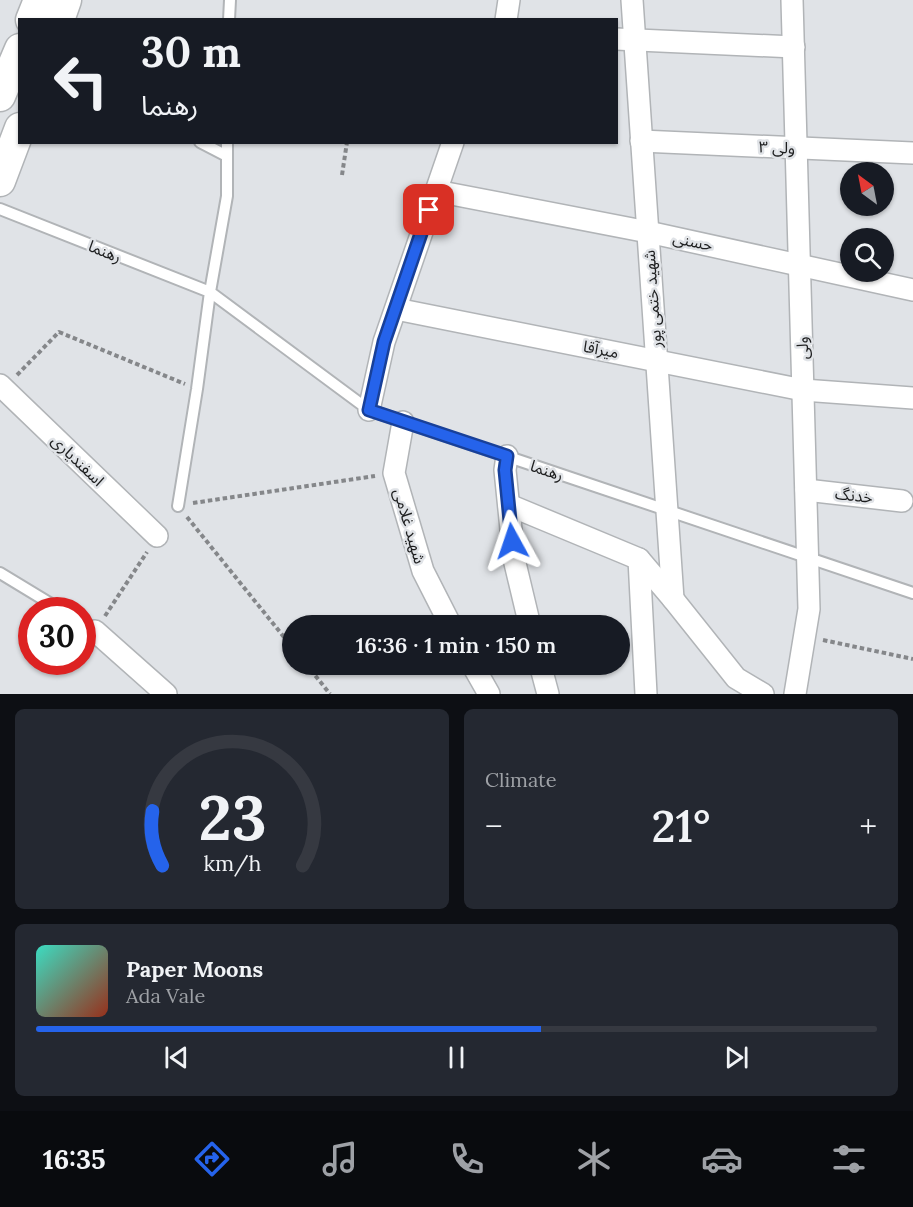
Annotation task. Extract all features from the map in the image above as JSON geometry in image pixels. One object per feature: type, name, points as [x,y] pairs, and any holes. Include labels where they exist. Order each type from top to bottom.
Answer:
[{"type":"main road","points":[[32,18],[39,0]]},
{"type":"main road","points":[[60,18],[66,0]]},
{"type":"main road","points":[[0,96],[18,54]]},
{"type":"main road","points":[[0,181],[18,133]]},
{"type":"street","points":[[506,18],[509,0]]},
{"type":"street","name":"شهید ختمی پور","points":[[632,0],[625,39],[641,141],[673,598]]},
{"type":"street","name":"ولی","points":[[792,0],[809,609],[795,694]]},
{"type":"street","points":[[625,39],[794,47]]},
{"type":"street","name":"ولی ۳","points":[[641,141],[913,153]]},
{"type":"street","points":[[369,410],[384,342],[452,144]]},
{"type":"street","name":"حسنی","points":[[436,191],[648,231],[913,290]]},
{"type":"street","name":"میرآقا","points":[[396,309],[803,390],[913,398]]},
{"type":"street","name":"اسفندیاری","points":[[2,387],[157,536]]},
{"type":"street","name":"شهید غلامی","points":[[404,422],[394,473],[423,571],[445,615]]},
{"type":"street","points":[[507,456],[505,470],[514,559],[527,615]]},
{"type":"street","name":"خدنگ","points":[[806,490],[902,501]]},
{"type":"street","points":[[508,505],[639,559],[736,678],[764,694]]},
{"type":"street","points":[[639,559],[646,694]]},
{"type":"street","points":[[96,634],[166,694]]},
{"type":"street","points":[[478,675],[489,694]]},
{"type":"street","points":[[543,675],[548,694]]},
{"type":"lane","points":[[229,18],[230,0]]},
{"type":"lane","points":[[204,144],[227,156]]},
{"type":"lane","points":[[178,506],[210,292],[227,196],[227,144]]},
{"type":"lane","name":"رهنما","points":[[0,209],[210,292],[369,410],[913,593]]},
{"type":"lane","points":[[0,573],[40,597]]},
{"type":"path","points":[[342,175],[347,144]]},
{"type":"path","points":[[2,387],[60,332],[197,389]]},
{"type":"path","points":[[178,506],[394,473]]},
{"type":"path","points":[[178,506],[282,635]]},
{"type":"path","points":[[96,619],[157,536]]},
{"type":"path","points":[[804,636],[913,659]]},
{"type":"path","points":[[315,675],[330,694]]},
{"type":"route","points":[[429,210],[384,342],[369,410],[507,456],[505,470],[512,541]]}]
